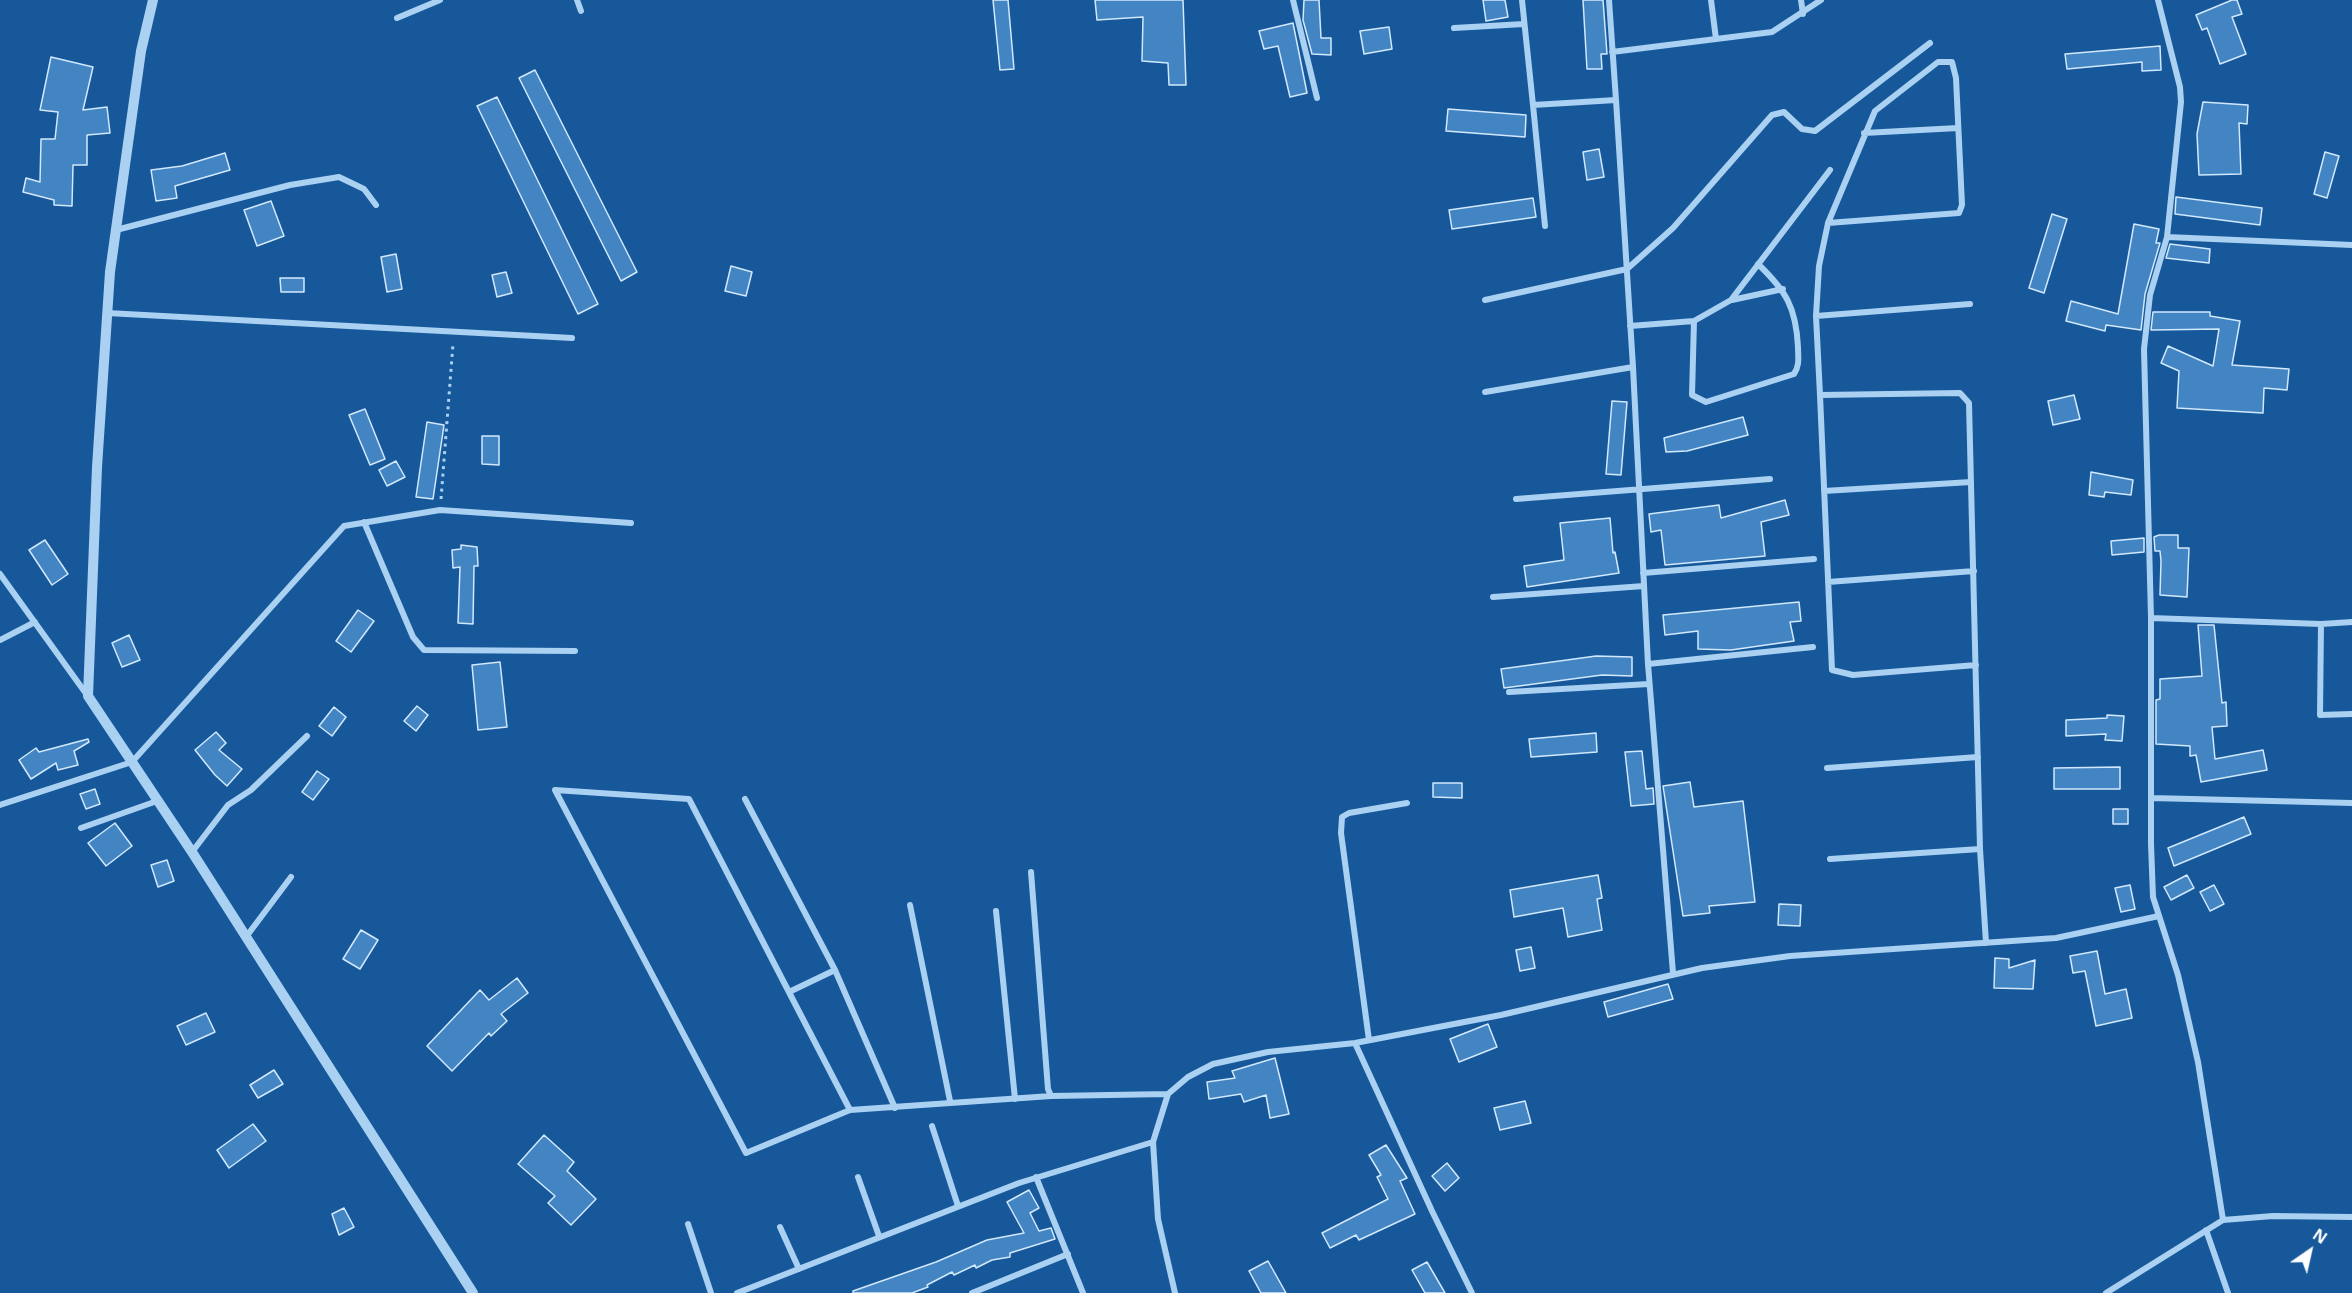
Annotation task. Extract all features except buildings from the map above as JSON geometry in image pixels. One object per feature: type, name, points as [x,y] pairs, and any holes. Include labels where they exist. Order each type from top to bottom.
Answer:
[{"type":"street","points":[[88,696],[97,467],[107,313],[115,230],[141,51],[153,0]]},
{"type":"street","points":[[397,18],[440,0]]},
{"type":"street","points":[[577,0],[582,11]]},
{"type":"street","points":[[1293,0],[1317,98]]},
{"type":"street","points":[[1522,0],[1545,226]]},
{"type":"street","points":[[1609,0],[1633,367],[1649,684],[1673,973]]},
{"type":"street","points":[[1711,0],[1716,39]]},
{"type":"street","points":[[1801,0],[1803,14]]},
{"type":"street","points":[[1612,51],[1772,32],[1803,14],[1821,0]]},
{"type":"street","points":[[2158,0],[2181,94],[2167,237],[2150,296],[2144,350],[2151,618],[2153,897],[2178,975],[2198,1062],[2223,1220]]},
{"type":"street","points":[[1454,28],[1524,24]]},
{"type":"street","points":[[1485,300],[1627,269],[1673,228],[1772,115],[1784,112],[1802,129],[1815,131],[1930,43]]},
{"type":"street","points":[[1828,223],[1959,213],[1962,205],[1955,68],[1952,62],[1945,60],[1938,62],[1875,111],[1828,223],[1819,266],[1816,316],[1832,670],[1853,675],[1976,665]]},
{"type":"street","points":[[1533,105],[1616,100]]},
{"type":"street","points":[[1864,133],[1958,128]]},
{"type":"street","points":[[1731,300],[1830,170]]},
{"type":"street","points":[[115,230],[290,184],[339,177],[364,189],[376,205]]},
{"type":"street","points":[[2167,237],[2352,245]]},
{"type":"street","points":[[1694,321],[1692,394],[1700,401],[1706,402],[1794,374],[1798,364],[1797,321],[1783,289],[1758,264]]},
{"type":"street","points":[[1630,326],[1694,321],[1731,300],[1783,289]]},
{"type":"street","points":[[1816,316],[1970,304]]},
{"type":"street","points":[[107,313],[572,338]]},
{"type":"street","points":[[1485,392],[1633,367]]},
{"type":"street","points":[[1820,395],[1960,393],[1969,403],[1980,849],[1986,943]]},
{"type":"street","points":[[1516,499],[1770,478]]},
{"type":"street","points":[[1824,491],[1971,482]]},
{"type":"street","points":[[0,805],[132,762],[344,526],[441,510],[631,523]]},
{"type":"street","points":[[364,522],[413,637],[424,650],[575,651]]},
{"type":"street","points":[[1643,573],[1814,560]]},
{"type":"street","points":[[1828,582],[1974,571]]},
{"type":"street","points":[[0,574],[88,696],[192,852],[473,1293]]},
{"type":"street","points":[[1493,597],[1644,586]]},
{"type":"street","points":[[2151,618],[2321,624],[2352,622]]},
{"type":"street","points":[[0,640],[35,622]]},
{"type":"street","points":[[2321,624],[2320,716],[2352,714]]},
{"type":"street","points":[[1648,664],[1813,646]]},
{"type":"street","points":[[1509,692],[1649,684]]},
{"type":"street","points":[[192,852],[228,805],[251,790],[307,736]]},
{"type":"street","points":[[1827,768],[1978,757]]},
{"type":"street","points":[[850,1110],[689,799],[555,790],[746,1153],[850,1110],[895,1108],[950,1101],[1168,1094]]},
{"type":"street","points":[[2151,798],[2352,803]]},
{"type":"street","points":[[745,799],[835,970],[895,1108]]},
{"type":"street","points":[[81,828],[157,801]]},
{"type":"street","points":[[1370,1040],[1341,832],[1341,817],[1349,813],[1407,803]]},
{"type":"street","points":[[1830,859],[1980,849]]},
{"type":"street","points":[[1031,872],[1048,1089],[1051,1096]]},
{"type":"street","points":[[246,937],[291,877]]},
{"type":"street","points":[[910,905],[950,1101]]},
{"type":"street","points":[[996,911],[1015,1100]]},
{"type":"street","points":[[1175,1293],[1158,1219],[1154,1142],[1168,1094],[1188,1077],[1213,1064],[1268,1052],[1370,1040],[1501,1015],[1673,973],[1790,956],[2056,938],[2159,916]]},
{"type":"street","points":[[789,992],[835,970]]},
{"type":"street","points":[[1355,1042],[1472,1293]]},
{"type":"street","points":[[932,1126],[958,1206]]},
{"type":"street","points":[[737,1293],[1036,1177],[1154,1142]]},
{"type":"street","points":[[858,1177],[879,1236]]},
{"type":"street","points":[[1036,1177],[1083,1293]]},
{"type":"street","points":[[2106,1293],[2223,1220],[2325,1215],[2351,1217]]},
{"type":"street","points":[[688,1224],[711,1293]]},
{"type":"street","points":[[780,1227],[799,1269]]},
{"type":"street","points":[[2206,1230],[2228,1293]]},
{"type":"street","points":[[972,1293],[1068,1254]]},
{"type":"path","points":[[441,510],[454,331]]}]
